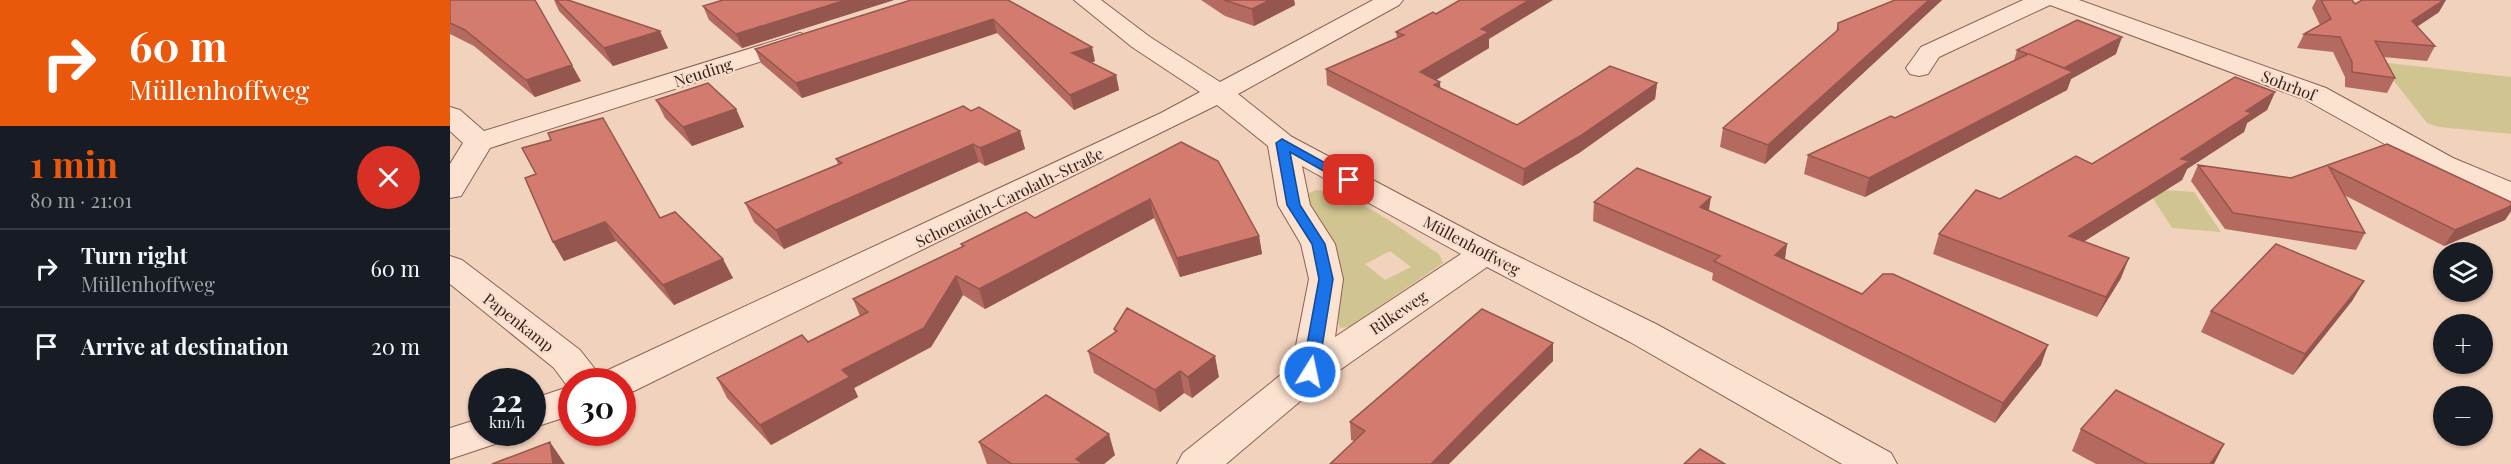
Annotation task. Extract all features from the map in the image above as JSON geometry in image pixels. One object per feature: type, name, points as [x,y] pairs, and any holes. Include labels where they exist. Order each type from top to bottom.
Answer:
[{"type":"street","name":"Müllenhoffweg","points":[[1086,0],[1141,42],[1219,93],[1282,143],[1485,253],[1643,333],[1876,464]]},
{"type":"street","name":"Schoenaich-Carolath-Straße","points":[[636,374],[1171,120],[1391,0]]},
{"type":"street","points":[[1919,68],[1930,51],[2042,0]]},
{"type":"street","name":"Sohrhof","points":[[2057,0],[2316,94],[2442,164],[2511,193]]},
{"type":"street","name":"Neuding","points":[[479,142],[827,32]]},
{"type":"street","points":[[450,116],[479,142],[450,189]]},
{"type":"street","points":[[1282,143],[1294,205],[1318,244],[1326,279],[1310,372]]},
{"type":"street","name":"Rilkeweg","points":[[1198,464],[1310,372],[1485,253]]},
{"type":"street","name":"Papenkamp","points":[[450,267],[567,359],[574,368]]},
{"type":"street","points":[[450,444],[468,438]]},
{"type":"shaded area","points":[[2379,62],[2511,77],[2511,134],[2439,127],[2427,123]]},
{"type":"shaded area","points":[[2147,189],[2194,192],[2221,232],[2172,228]]},
{"type":"shaded area","points":[[1316,190],[1347,197],[1379,214],[1439,254],[1443,263],[1349,327],[1340,328],[1338,316],[1342,290],[1341,277],[1330,248],[1304,195]],"holes":[[[1390,251],[1411,267],[1385,280],[1365,264]]]},
{"type":"building","points":[[450,0],[535,0],[572,65],[526,80],[465,30],[450,23]]},
{"type":"building","points":[[556,0],[568,0],[660,31],[604,48]]},
{"type":"building","points":[[723,0],[846,0],[736,34],[703,6]]},
{"type":"building","points":[[911,0],[1008,0],[1092,47],[1072,53],[1116,75],[1070,95],[993,19],[796,83],[755,49]]},
{"type":"building","points":[[1224,0],[1270,0],[1252,9]]},
{"type":"building","points":[[1460,0],[1529,0],[1481,29],[1489,32],[1420,72],[1440,82],[1434,85],[1517,125],[1610,66],[1657,83],[1580,136],[1524,169],[1326,69],[1404,35],[1396,32]]},
{"type":"building","points":[[1895,0],[1929,0],[1768,145],[1723,128],[1838,30],[1838,23]]},
{"type":"building","points":[[2321,0],[2352,0],[2355,4],[2362,0],[2444,0],[2412,21],[2435,46],[2375,41],[2395,78],[2352,72],[2352,62],[2340,37],[2304,34],[2331,19]]},
{"type":"building","points":[[2077,20],[2122,37],[2064,68],[2029,54],[2073,72],[1869,178],[1808,155],[1891,116],[1895,118],[2028,54],[2017,50]]},
{"type":"building","points":[[2235,77],[2275,92],[2246,111],[2252,113],[2181,159],[2190,161],[2069,236],[2129,258],[2106,297],[1939,234],[1976,190],[2000,199],[2076,156],[2092,164]]},
{"type":"building","points":[[708,83],[736,109],[683,127],[656,100]]},
{"type":"building","points":[[963,106],[971,111],[979,107],[1020,131],[980,148],[973,144],[776,230],[745,203],[842,163],[836,159]]},
{"type":"building","points":[[603,118],[660,218],[675,212],[723,259],[663,285],[605,222],[553,242],[525,178],[536,174],[522,148],[551,140],[548,133]]},
{"type":"building","points":[[1181,142],[1218,161],[1259,236],[1177,258],[1150,199],[979,289],[956,276],[924,328],[842,370],[850,377],[760,425],[717,378],[802,335],[808,342],[868,312],[853,299],[964,246],[961,244],[1026,212],[1035,218]]},
{"type":"building","points":[[2387,144],[2511,202],[2511,206],[2455,230],[2329,167],[2365,233],[2233,213],[2198,165],[2291,178]]},
{"type":"building","points":[[1637,168],[1711,197],[1700,207],[1787,244],[1775,255],[1862,294],[1883,274],[1893,274],[2048,345],[2003,403],[1714,261],[1720,256],[1594,202]]},
{"type":"building","points":[[2276,244],[2364,281],[2305,354],[2211,311]]},
{"type":"building","points":[[1127,308],[1215,356],[1188,377],[1180,371],[1155,390],[1088,351],[1117,331],[1114,329]]},
{"type":"building","points":[[1482,309],[1553,343],[1431,464],[1330,464],[1365,431],[1350,422]]},
{"type":"building","points":[[2116,390],[2224,444],[2210,464],[2147,464],[2081,429]]},
{"type":"building","points":[[1046,395],[1109,434],[1076,459],[1083,464],[1012,464],[979,442]]},
{"type":"building","points":[[550,442],[553,464],[492,464],[539,446],[546,446]]},
{"type":"building","points":[[1700,449],[1725,464],[1684,464]]},
{"type":"route","points":[[1310,372],[1326,279],[1318,244],[1294,205],[1282,143],[1349,180]]}]
